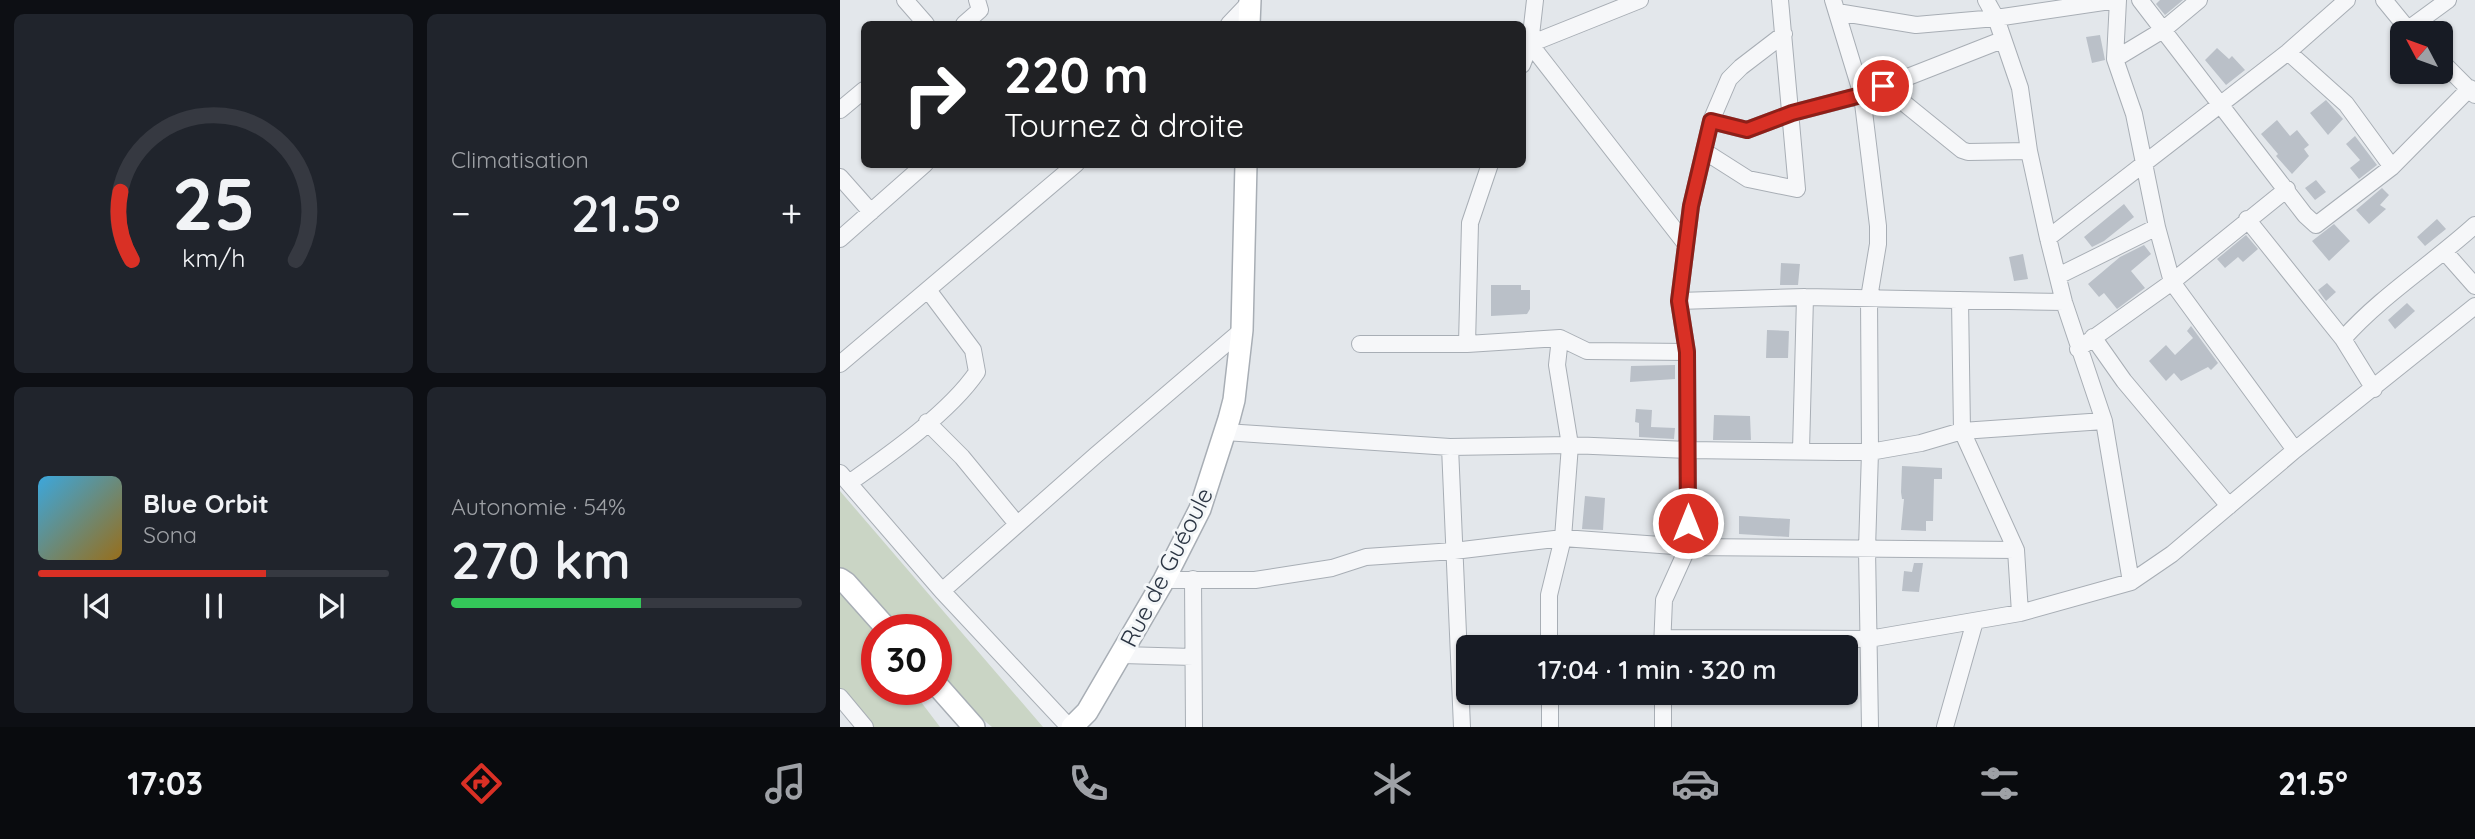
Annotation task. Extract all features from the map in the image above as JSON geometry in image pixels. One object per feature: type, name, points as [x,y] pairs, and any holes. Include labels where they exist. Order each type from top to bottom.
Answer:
[{"type":"main road","points":[[1249,21],[1250,1]]},
{"type":"main road","name":"Rue de Guéoule","points":[[1078,723],[1122,655],[1200,509],[1225,432],[1234,400],[1242,330],[1246,168]]},
{"type":"main road","points":[[840,579],[874,614]]},
{"type":"main road","points":[[840,592],[861,615]]},
{"type":"main road","points":[[952,702],[974,727]]},
{"type":"main road","points":[[938,705],[955,727]]},
{"type":"street","points":[[905,0],[923,21]]},
{"type":"street","points":[[967,21],[980,10],[977,0]]},
{"type":"street","points":[[1526,54],[1530,44],[1535,0]]},
{"type":"street","points":[[1530,44],[1640,0]]},
{"type":"street","points":[[1704,151],[1748,178],[1797,189],[1780,0]]},
{"type":"street","points":[[1986,0],[1996,18],[2020,88],[2029,151],[2064,302],[2104,421],[2131,582]]},
{"type":"street","points":[[1870,727],[1867,549],[1870,452],[1869,298],[1878,243],[1878,226],[1861,95],[1835,6],[1916,25],[1996,18],[2118,0],[2115,58],[2134,114],[2157,227],[2172,282],[2295,450]]},
{"type":"street","points":[[2140,0],[2315,225],[2392,167],[2473,91],[2454,73]]},
{"type":"street","points":[[2115,58],[2163,30],[2199,0]]},
{"type":"street","points":[[2048,238],[2288,52],[2347,0]]},
{"type":"street","points":[[2384,0],[2400,21]]},
{"type":"street","points":[[2422,21],[2448,0]]},
{"type":"street","points":[[1232,21],[1250,1]]},
{"type":"street","points":[[1662,635],[1664,600],[1688,547],[1687,352],[1679,301],[1685,243],[1711,121],[1729,79],[1784,34]]},
{"type":"street","points":[[1711,121],[1747,130],[1792,113],[1861,95],[2002,40]]},
{"type":"street","points":[[1530,44],[1685,243]]},
{"type":"street","points":[[2288,52],[2346,104],[2392,167]]},
{"type":"street","points":[[1883,86],[1962,150],[2029,151]]},
{"type":"street","points":[[840,110],[861,92]]},
{"type":"street","points":[[840,239],[920,168]]},
{"type":"street","points":[[1467,344],[1471,223],[1489,168]]},
{"type":"street","points":[[840,364],[928,290],[1057,171]]},
{"type":"street","points":[[840,177],[871,212]]},
{"type":"street","points":[[2078,349],[2172,282],[2287,189]]},
{"type":"street","points":[[2247,219],[2343,339],[2374,389]]},
{"type":"street","points":[[2343,339],[2366,313],[2445,252],[2475,225]]},
{"type":"street","points":[[2058,276],[2157,227]]},
{"type":"street","points":[[2445,252],[2475,286]]},
{"type":"street","points":[[928,290],[973,350],[976,372],[965,390],[889,454],[844,478],[943,592],[1078,723]]},
{"type":"street","points":[[1679,301],[1805,297],[2064,302]]},
{"type":"street","points":[[1801,450],[1805,297]]},
{"type":"street","points":[[1960,300],[1962,431],[2016,550],[2020,613]]},
{"type":"street","points":[[1858,639],[2020,613],[2131,582],[2172,554],[2295,450],[2475,306]]},
{"type":"street","points":[[943,592],[1017,524],[1242,330]]},
{"type":"street","points":[[2093,337],[2124,381],[2230,506]]},
{"type":"street","points":[[1549,635],[1549,595],[1563,538],[1570,445],[1557,365],[1560,338]]},
{"type":"street","points":[[1360,344],[1467,344],[1560,338],[1587,351],[1687,352]]},
{"type":"street","points":[[1225,432],[1450,447],[1570,445],[1688,450],[1870,452],[1921,443],[1962,431],[2104,421]]},
{"type":"street","points":[[927,422],[962,457],[1017,524]]},
{"type":"street","points":[[1450,447],[1462,727]]},
{"type":"street","points":[[1164,580],[1255,580],[1332,568],[1366,557],[1454,551],[1563,538],[1688,547],[2016,550]]},
{"type":"street","points":[[1193,579],[1194,727]]},
{"type":"street","points":[[1945,727],[1975,621]]},
{"type":"street","points":[[1122,655],[1194,657]]},
{"type":"street","points":[[840,697],[865,727]]},
{"type":"street","points":[[1550,705],[1550,727]]},
{"type":"street","points":[[1663,705],[1663,727]]},
{"type":"green space","points":[[840,491],[946,614],[861,614],[861,705],[923,705],[940,727],[865,727],[840,697]]},
{"type":"green space","points":[[952,621],[1043,727],[992,727],[953,695]]},
{"type":"building","points":[[2160,0],[2183,0],[2165,15],[2156,4]]},
{"type":"building","points":[[2100,35],[2105,60],[2092,63],[2086,37]]},
{"type":"building","points":[[2217,48],[2229,59],[2232,56],[2245,70],[2226,85],[2205,60]]},
{"type":"building","points":[[2326,100],[2343,119],[2328,135],[2310,113]]},
{"type":"building","points":[[2277,120],[2290,136],[2297,130],[2309,145],[2304,149],[2309,156],[2292,174],[2261,134]]},
{"type":"building","points":[[2355,136],[2377,165],[2359,179],[2350,168],[2360,160],[2346,144]]},
{"type":"building","points":[[2316,180],[2326,192],[2315,200],[2305,188]]},
{"type":"building","points":[[2382,188],[2389,195],[2380,205],[2386,209],[2369,224],[2356,210]]},
{"type":"building","points":[[2124,204],[2134,217],[2092,247],[2084,237]]},
{"type":"building","points":[[2437,219],[2446,229],[2425,246],[2417,237]]},
{"type":"building","points":[[2334,224],[2350,241],[2329,261],[2312,241]]},
{"type":"building","points":[[2246,235],[2258,249],[2243,262],[2238,257],[2225,268],[2217,259]]},
{"type":"building","points":[[2144,245],[2151,254],[2131,271],[2145,288],[2117,309],[2104,293],[2099,297],[2088,284],[2120,257]]},
{"type":"building","points":[[2023,254],[2028,279],[2014,281],[2009,257]]},
{"type":"building","points":[[1781,263],[1800,264],[1798,285],[1780,285]]},
{"type":"building","points":[[2327,283],[2336,292],[2326,301],[2318,290]]},
{"type":"building","points":[[1491,285],[1521,285],[1521,290],[1530,290],[1530,309],[1527,314],[1491,316]]},
{"type":"building","points":[[2407,303],[2415,311],[2395,329],[2388,320]]},
{"type":"building","points":[[2191,326],[2218,363],[2211,370],[2208,367],[2181,381],[2174,373],[2166,381],[2149,361],[2166,345],[2175,355],[2193,338],[2187,331]]},
{"type":"building","points":[[1767,330],[1789,331],[1788,358],[1766,358]]},
{"type":"building","points":[[1675,365],[1675,379],[1630,382],[1631,366]]},
{"type":"building","points":[[1636,409],[1652,410],[1651,427],[1675,428],[1674,439],[1639,437],[1639,423],[1635,422]]},
{"type":"building","points":[[1714,415],[1750,416],[1751,440],[1713,440]]},
{"type":"building","points":[[1902,466],[1942,468],[1942,479],[1934,479],[1933,521],[1926,521],[1926,531],[1901,530],[1904,499],[1901,492]]},
{"type":"building","points":[[1585,496],[1605,498],[1603,530],[1582,529]]},
{"type":"building","points":[[1739,516],[1790,519],[1789,537],[1739,534]]},
{"type":"building","points":[[1914,563],[1923,563],[1919,592],[1902,591],[1904,571],[1912,572]]},
{"type":"route","points":[[1688,523],[1687,352],[1679,301],[1691,206],[1711,121],[1747,130],[1792,113],[1861,95],[1883,86]]}]
